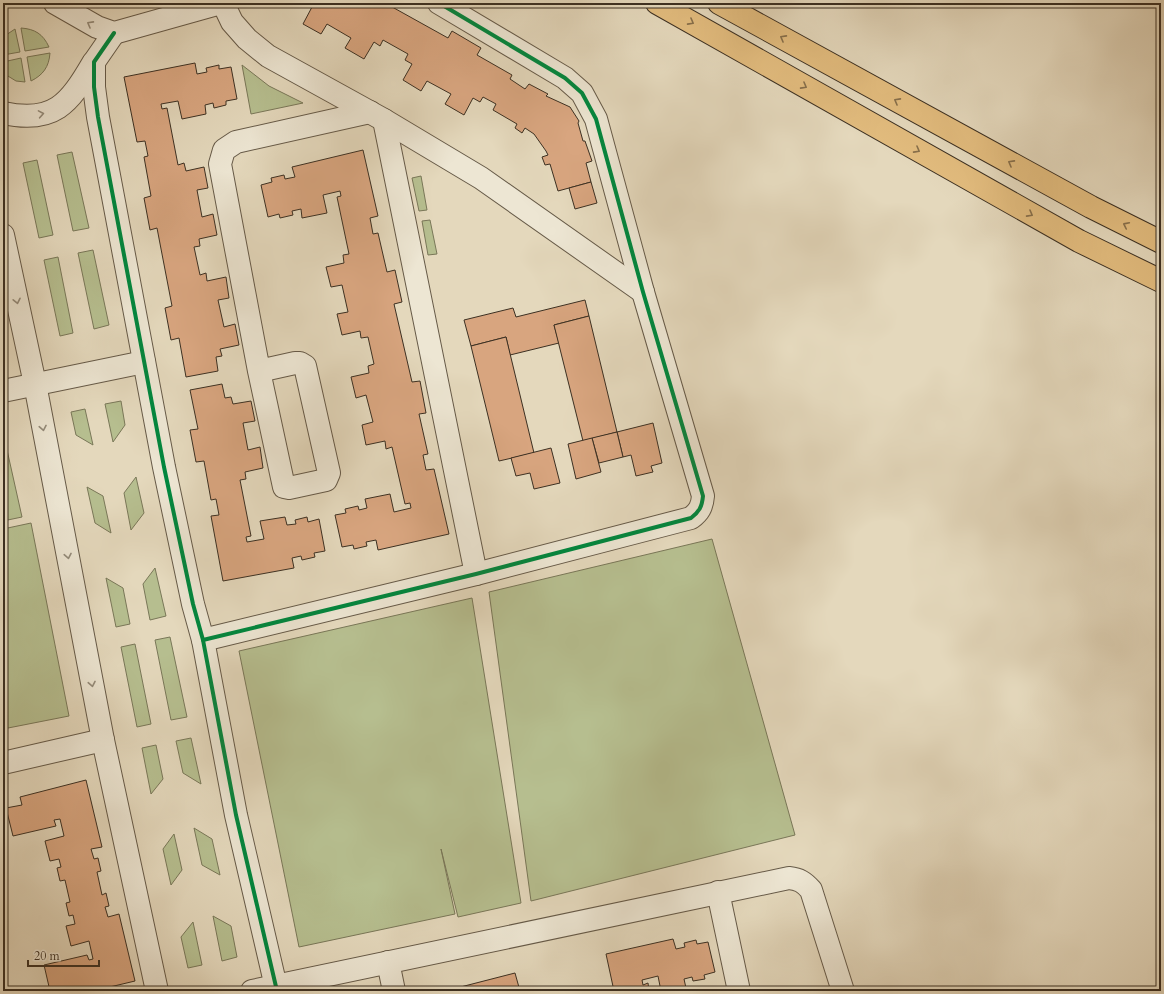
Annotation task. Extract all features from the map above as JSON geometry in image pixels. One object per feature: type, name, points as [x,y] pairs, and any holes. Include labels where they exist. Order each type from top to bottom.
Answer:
[{"type":"main road","points":[[657,3],[1079,241],[1161,281]]},
{"type":"main road","points":[[719,3],[1092,207],[1161,242]]},
{"type":"street","points":[[55,3],[97,27],[114,33],[222,3],[232,22],[247,39],[268,56],[377,116],[481,178],[625,281],[643,292]]},
{"type":"street","points":[[203,640],[476,574],[691,518],[698,512],[702,504],[703,496],[643,292],[596,119],[582,93],[565,78],[439,3]]},
{"type":"street","points":[[3,113],[20,117],[49,113],[60,107],[78,89],[114,33]]},
{"type":"street","points":[[94,62],[94,87],[98,117],[144,362],[183,559],[203,640],[236,815],[276,988]]},
{"type":"street","points":[[259,371],[296,363],[306,366],[329,473],[326,480],[289,488],[284,486],[259,371],[220,164],[221,157],[229,146],[236,142],[377,116]]},
{"type":"street","points":[[377,116],[476,574]]},
{"type":"street","points":[[3,235],[35,384],[103,740],[157,991]]},
{"type":"street","points":[[3,391],[144,362]]},
{"type":"street","points":[[3,763],[103,740]]},
{"type":"street","points":[[252,991],[276,988],[388,962],[789,878],[797,879],[806,884],[811,890],[843,991]]},
{"type":"street","points":[[718,892],[739,991]]},
{"type":"street","points":[[388,962],[394,991]]},
{"type":"green space","points":[[21,28],[38,33],[49,47],[25,51]]},
{"type":"green space","points":[[15,29],[20,52],[3,55],[3,37]]},
{"type":"green space","points":[[50,53],[45,70],[31,81],[27,57]]},
{"type":"green space","points":[[21,58],[25,82],[16,81],[3,73],[3,62]]},
{"type":"green space","points":[[242,65],[269,86],[303,103],[251,114]]},
{"type":"green space","points":[[72,152],[89,228],[73,231],[57,155]]},
{"type":"green space","points":[[37,160],[53,235],[39,238],[23,163]]},
{"type":"green space","points":[[421,176],[427,210],[419,211],[412,178]]},
{"type":"green space","points":[[430,220],[437,254],[428,255],[422,221]]},
{"type":"green space","points":[[93,250],[109,325],[94,329],[78,253]]},
{"type":"green space","points":[[58,257],[73,333],[60,336],[44,260]]},
{"type":"green space","points":[[121,401],[125,425],[113,442],[105,404]]},
{"type":"green space","points":[[85,409],[93,445],[76,435],[71,412]]},
{"type":"green space","points":[[3,432],[22,517],[3,521]]},
{"type":"green space","points":[[136,477],[144,513],[131,530],[124,493]]},
{"type":"green space","points":[[87,487],[103,496],[111,533],[95,523]]},
{"type":"green space","points":[[31,523],[69,716],[3,729],[3,529]]},
{"type":"green space","points":[[712,539],[795,835],[531,901],[489,592]]},
{"type":"green space","points":[[155,568],[166,616],[150,620],[143,584]]},
{"type":"green space","points":[[106,578],[123,588],[130,624],[116,627]]},
{"type":"green space","points":[[472,598],[521,903],[458,917],[441,849],[455,914],[299,947],[239,651]]},
{"type":"green space","points":[[170,637],[187,717],[171,720],[155,640]]},
{"type":"green space","points":[[135,644],[151,724],[137,727],[121,647]]},
{"type":"green space","points":[[191,738],[201,784],[183,773],[176,741]]},
{"type":"green space","points":[[156,745],[163,779],[151,794],[142,748]]},
{"type":"green space","points":[[194,828],[212,839],[220,875],[202,865]]},
{"type":"green space","points":[[174,834],[182,870],[171,885],[163,849]]},
{"type":"green space","points":[[213,916],[231,926],[237,957],[222,961]]},
{"type":"green space","points":[[193,922],[202,965],[188,968],[181,937]]},
{"type":"building","points":[[306,3],[385,3],[448,38],[452,31],[481,48],[477,55],[512,75],[510,79],[525,89],[529,84],[548,94],[546,96],[570,107],[579,121],[578,123],[583,141],[585,141],[592,161],[586,163],[591,182],[558,191],[550,164],[545,165],[542,157],[548,155],[534,134],[525,128],[522,133],[515,128],[517,124],[493,110],[496,104],[483,97],[480,102],[473,98],[464,115],[445,104],[451,94],[427,81],[421,91],[403,80],[412,64],[405,60],[408,54],[383,40],[380,46],[374,42],[364,59],[345,48],[351,38],[327,24],[321,34],[303,24],[312,7]]},
{"type":"building","points":[[195,63],[197,74],[207,72],[206,68],[219,65],[219,69],[231,67],[237,99],[226,101],[226,105],[214,108],[213,103],[205,105],[206,114],[182,119],[178,101],[161,104],[162,109],[167,108],[178,165],[184,163],[186,171],[204,167],[208,188],[197,190],[202,217],[213,214],[217,235],[199,239],[200,246],[194,247],[200,275],[206,273],[207,281],[226,277],[229,298],[218,300],[224,327],[235,324],[239,345],[220,349],[222,356],[216,357],[218,371],[186,377],[179,338],[171,340],[165,308],[172,306],[157,228],[150,230],[144,198],[151,196],[144,157],[148,156],[145,141],[137,142],[124,77]]},
{"type":"building","points":[[363,150],[378,216],[370,218],[373,234],[378,233],[387,272],[395,270],[402,302],[394,304],[412,382],[420,381],[426,413],[419,414],[428,454],[423,455],[426,470],[434,469],[449,534],[378,550],[376,540],[366,542],[367,546],[354,549],[353,545],[342,547],[335,515],[346,513],[345,509],[358,506],[359,510],[367,508],[365,499],[390,494],[394,512],[411,508],[410,503],[405,504],[392,447],[386,449],[385,441],[366,445],[362,425],[373,422],[366,395],[356,398],[351,377],[369,373],[368,366],[374,364],[368,337],[361,338],[360,331],[342,335],[337,314],[348,312],[342,285],[331,287],[326,267],[344,263],[343,255],[349,254],[337,197],[341,196],[340,191],[323,195],[327,213],[302,218],[301,209],[292,211],[293,215],[280,218],[279,214],[268,217],[261,185],[272,182],[271,178],[284,175],[285,179],[295,177],[292,167]]},
{"type":"building","points":[[591,182],[597,203],[575,209],[569,188]]},
{"type":"building","points":[[585,300],[589,316],[554,325],[559,343],[510,355],[506,337],[471,346],[464,320],[513,308],[516,317]]},
{"type":"building","points":[[589,316],[617,432],[583,441],[554,325]]},
{"type":"building","points":[[506,337],[534,453],[499,461],[471,346]]},
{"type":"building","points":[[222,384],[225,398],[231,397],[233,404],[251,401],[255,421],[243,423],[248,450],[260,447],[263,468],[245,472],[246,479],[240,480],[251,536],[246,537],[247,542],[264,539],[260,521],[285,517],[287,525],[296,524],[295,520],[307,517],[308,522],[319,519],[325,551],[314,553],[315,557],[302,560],[301,556],[292,558],[294,568],[223,581],[211,516],[219,515],[216,499],[211,500],[204,461],[196,462],[190,430],[198,429],[190,390]]},
{"type":"building","points":[[653,423],[662,463],[651,466],[653,472],[636,476],[631,455],[623,457],[617,432]]},
{"type":"building","points":[[617,432],[623,457],[599,463],[592,438]]},
{"type":"building","points":[[592,438],[601,472],[576,479],[568,444]]},
{"type":"building","points":[[551,448],[560,483],[534,489],[530,473],[516,476],[511,458]]},
{"type":"building","points":[[86,780],[102,847],[91,849],[94,859],[98,858],[101,871],[97,872],[102,895],[106,893],[109,906],[105,907],[108,917],[119,914],[135,981],[93,991],[67,991],[66,989],[50,991],[44,965],[87,955],[89,960],[93,959],[89,941],[71,946],[66,926],[75,924],[73,915],[69,916],[66,903],[70,902],[65,880],[60,881],[57,868],[61,867],[59,859],[50,861],[45,841],[64,836],[60,819],[54,820],[56,826],[13,836],[6,808],[22,805],[20,797]]},
{"type":"building","points":[[673,939],[676,949],[685,947],[684,943],[696,940],[697,944],[708,942],[715,972],[704,975],[705,979],[693,981],[692,977],[684,979],[686,988],[672,991],[661,991],[658,976],[642,980],[643,985],[648,983],[649,991],[614,991],[606,954]]},
{"type":"building","points":[[515,973],[520,991],[445,991]]},
{"type":"cycle path","points":[[203,640],[476,574],[691,518],[696,514],[701,506],[703,496],[643,292],[596,119],[582,93],[565,78],[439,3]]},
{"type":"cycle path","points":[[114,33],[94,62],[94,87],[98,117],[164,467],[193,604],[203,640],[236,815],[277,991]]}]
